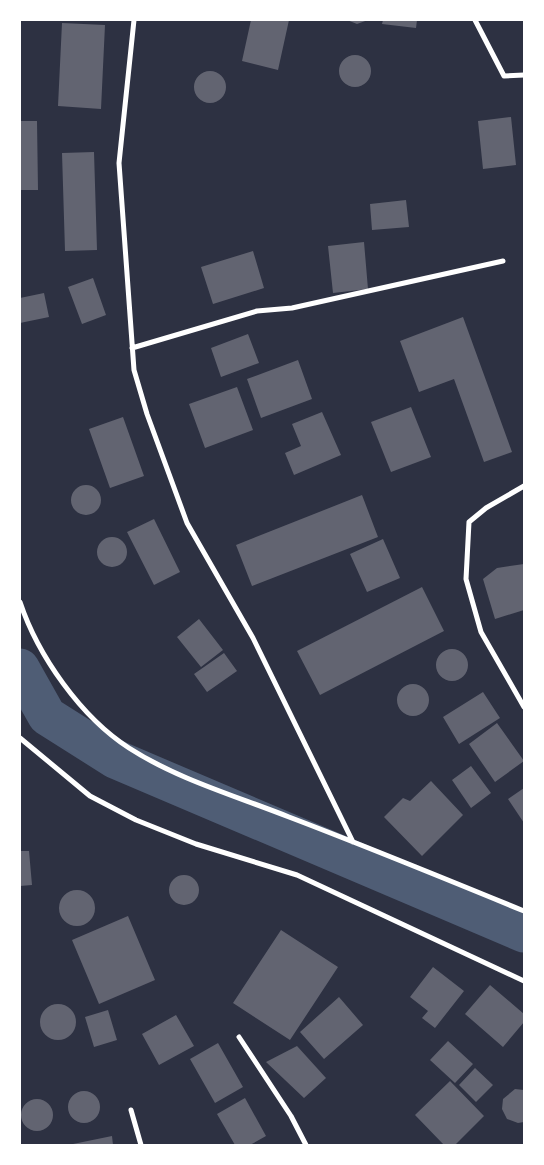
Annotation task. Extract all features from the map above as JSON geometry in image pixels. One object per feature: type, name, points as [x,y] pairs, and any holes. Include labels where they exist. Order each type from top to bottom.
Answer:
[{"type":"street","points":[[134,20],[120,163],[134,370],[146,414],[187,523],[253,638],[353,842]]},
{"type":"street","points":[[474,20],[504,76],[524,75]]},
{"type":"street","points":[[132,348],[257,311],[292,308],[503,261]]},
{"type":"street","points":[[524,486],[486,508],[469,522],[466,579],[481,632],[524,707]]},
{"type":"street","points":[[20,602],[26,622],[48,662],[93,719],[129,748],[186,776],[524,911]]},
{"type":"street","points":[[20,738],[90,796],[136,820],[196,844],[297,875],[524,981]]},
{"type":"street","points":[[240,1037],[291,1116],[306,1145]]},
{"type":"street","points":[[131,1110],[142,1145]]},
{"type":"building","points":[[251,20],[289,20],[278,70],[242,61]]},
{"type":"building","points":[[347,20],[368,20],[357,24]]},
{"type":"building","points":[[383,20],[417,20],[416,28],[382,24]]},
{"type":"building","points":[[62,23],[105,25],[101,109],[58,106]]},
{"type":"building","points":[[355,55],[366,60],[371,71],[366,82],[355,87],[344,82],[339,71],[344,60]]},
{"type":"building","points":[[210,71],[221,76],[226,87],[221,98],[210,103],[199,98],[194,87],[199,76]]},
{"type":"building","points":[[511,117],[516,165],[483,169],[478,121]]},
{"type":"building","points":[[20,121],[37,121],[38,190],[20,190]]},
{"type":"building","points":[[94,152],[97,250],[65,251],[62,153]]},
{"type":"building","points":[[406,200],[409,227],[372,230],[370,204]]},
{"type":"building","points":[[364,242],[368,289],[333,293],[328,246]]},
{"type":"building","points":[[253,251],[264,288],[213,304],[201,267]]},
{"type":"building","points":[[93,278],[106,315],[82,324],[68,287]]},
{"type":"building","points":[[44,293],[49,317],[20,323],[20,298]]},
{"type":"building","points":[[463,317],[512,452],[484,462],[454,379],[419,392],[400,341]]},
{"type":"building","points":[[248,334],[259,363],[221,377],[211,348]]},
{"type":"building","points":[[298,360],[312,399],[261,418],[247,379]]},
{"type":"building","points":[[237,387],[253,430],[205,448],[189,404]]},
{"type":"building","points":[[411,407],[431,457],[391,472],[371,422]]},
{"type":"building","points":[[322,412],[341,455],[294,475],[285,453],[301,446],[292,424]]},
{"type":"building","points":[[123,417],[144,476],[110,488],[89,429]]},
{"type":"building","points":[[86,485],[97,489],[101,500],[97,511],[86,515],[75,511],[71,500],[75,489]]},
{"type":"building","points":[[362,495],[378,537],[252,586],[236,545]]},
{"type":"building","points":[[154,519],[180,572],[154,585],[127,532]]},
{"type":"building","points":[[112,537],[123,541],[127,552],[123,563],[112,567],[101,563],[97,552],[101,541]]},
{"type":"building","points":[[383,539],[400,578],[367,592],[350,554]]},
{"type":"building","points":[[524,564],[524,610],[495,619],[483,579],[497,568]]},
{"type":"building","points":[[422,587],[444,631],[320,695],[297,651]]},
{"type":"building","points":[[199,619],[223,650],[201,667],[177,637]]},
{"type":"building","points":[[452,649],[464,653],[468,665],[464,677],[452,681],[440,677],[436,665],[440,653]]},
{"type":"building","points":[[224,653],[237,671],[207,692],[194,674]]},
{"type":"building","points":[[413,684],[419,685],[424,689],[428,694],[428,706],[424,711],[419,715],[413,716],[407,715],[402,711],[398,706],[397,700],[398,694],[402,689],[407,685]]},
{"type":"building","points":[[483,692],[500,718],[459,744],[443,717]]},
{"type":"building","points":[[497,723],[524,761],[495,782],[469,744]]},
{"type":"building","points":[[471,766],[491,793],[471,808],[452,780]]},
{"type":"building","points":[[431,781],[463,815],[422,856],[384,817],[403,798],[410,801]]},
{"type":"building","points":[[524,788],[524,823],[508,799]]},
{"type":"building","points":[[20,851],[29,851],[32,885],[20,886]]},
{"type":"building","points":[[184,875],[195,879],[199,890],[195,901],[184,905],[173,901],[169,890],[173,879]]},
{"type":"building","points":[[77,890],[90,895],[95,908],[90,921],[77,926],[64,921],[59,908],[64,895]]},
{"type":"building","points":[[128,916],[155,980],[99,1004],[72,940]]},
{"type":"building","points":[[281,930],[338,967],[290,1040],[233,1003]]},
{"type":"building","points":[[433,967],[464,991],[435,1028],[422,1018],[428,1011],[410,997]]},
{"type":"building","points":[[490,985],[524,1014],[524,1022],[503,1047],[465,1014]]},
{"type":"building","points":[[339,997],[363,1025],[324,1059],[300,1032]]},
{"type":"building","points":[[58,1004],[65,1005],[71,1009],[75,1015],[75,1029],[71,1035],[65,1039],[58,1040],[51,1039],[45,1035],[41,1029],[40,1022],[41,1015],[45,1009],[51,1005]]},
{"type":"building","points":[[108,1010],[117,1040],[94,1047],[85,1017]]},
{"type":"building","points":[[176,1015],[194,1046],[159,1065],[142,1034]]},
{"type":"building","points":[[448,1041],[473,1064],[455,1083],[430,1060]]},
{"type":"building","points":[[218,1043],[243,1087],[215,1103],[190,1059]]},
{"type":"building","points":[[297,1046],[326,1078],[304,1098],[266,1062]]},
{"type":"building","points":[[475,1068],[493,1085],[476,1102],[459,1085]]},
{"type":"building","points":[[450,1081],[484,1116],[455,1145],[444,1145],[415,1115]]},
{"type":"building","points":[[515,1089],[524,1090],[524,1122],[518,1123],[507,1119],[502,1109],[503,1099]]},
{"type":"building","points":[[84,1091],[96,1095],[100,1107],[96,1119],[84,1123],[72,1119],[68,1107],[72,1095]]},
{"type":"building","points":[[245,1098],[266,1136],[250,1145],[235,1145],[217,1114]]},
{"type":"building","points":[[37,1099],[43,1100],[48,1104],[52,1109],[52,1121],[48,1126],[43,1130],[37,1131],[31,1130],[26,1126],[22,1121],[21,1115],[22,1109],[26,1104],[31,1100]]},
{"type":"building","points":[[112,1136],[113,1145],[73,1145],[73,1144]]},
{"type":"waterway","points":[[20,668],[47,716],[115,759],[524,933]]}]
